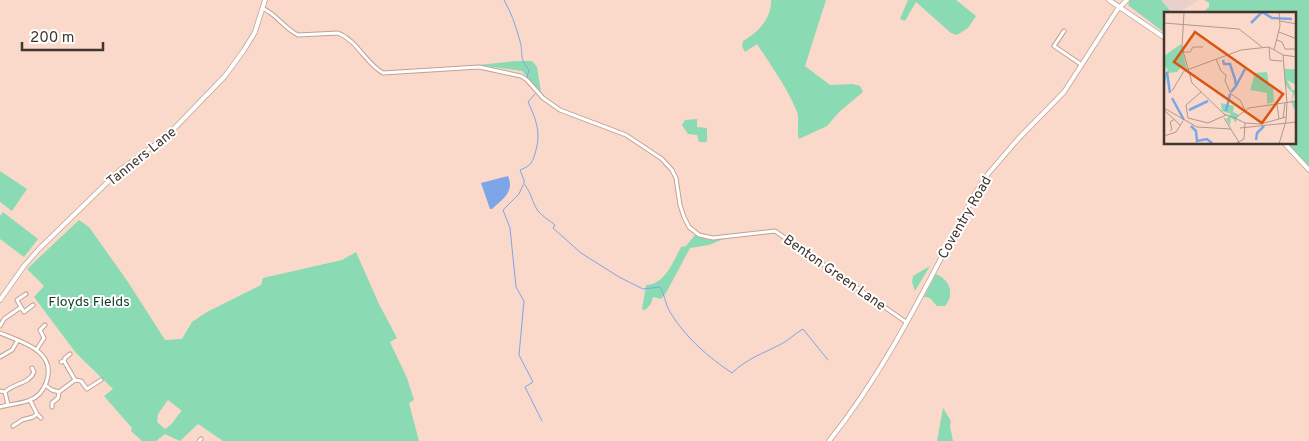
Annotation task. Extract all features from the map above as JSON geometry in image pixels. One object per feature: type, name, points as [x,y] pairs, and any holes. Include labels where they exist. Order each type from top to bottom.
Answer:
[{"type":"street","name":"Tanners Lane","points":[[0,300],[24,266],[39,249],[119,171],[167,136],[225,76],[259,24],[266,0]]},
{"type":"street","points":[[1109,0],[1164,37]]},
{"type":"street","name":"Coventry Road","points":[[830,441],[856,407],[891,351],[976,192],[988,174],[1018,139],[1064,92],[1120,7],[1127,0]]},
{"type":"street","name":"Benton Green Lane","points":[[264,10],[269,12],[292,32],[298,34],[338,33],[343,35],[356,45],[376,68],[385,73],[480,67],[520,76],[543,98],[560,110],[626,135],[662,159],[675,174],[684,217],[691,229],[699,235],[713,238],[774,230],[906,322]]},
{"type":"street","points":[[1064,31],[1054,46],[1082,65]]},
{"type":"street","points":[[1286,145],[1309,170]]},
{"type":"street","points":[[26,294],[16,300],[24,312],[33,305]]},
{"type":"street","points":[[0,326],[4,319],[21,307]]},
{"type":"street","points":[[37,349],[44,338],[39,331],[45,324]]},
{"type":"street","points":[[0,333],[37,349],[46,362],[48,374],[45,385],[40,393],[30,400],[0,407]]},
{"type":"street","points":[[0,357],[12,350],[18,340]]},
{"type":"street","points":[[70,354],[62,362],[75,380]]},
{"type":"street","points":[[5,392],[36,373],[32,368]]},
{"type":"street","points":[[58,392],[75,380],[81,381],[87,389],[100,380]]},
{"type":"street","points":[[45,385],[58,392]]},
{"type":"street","points":[[0,391],[5,392]]},
{"type":"street","points":[[5,392],[8,405]]},
{"type":"street","points":[[47,402],[52,405],[58,398],[58,392]]},
{"type":"street","points":[[30,400],[41,418]]},
{"type":"street","points":[[14,424],[38,414]]},
{"type":"shaded area","points":[[1161,0],[1199,0],[1179,12],[1171,12]]},
{"type":"green space","points":[[771,0],[826,0],[805,66],[830,85],[853,84],[860,86],[863,92],[839,112],[827,126],[799,139],[797,112],[789,94],[757,44],[745,52],[742,46],[743,41],[754,34],[767,19]]},
{"type":"green space","points":[[908,0],[956,0],[976,16],[968,28],[957,35],[951,33],[916,2],[905,21],[900,19]]},
{"type":"green space","points":[[1130,0],[1161,0],[1171,12],[1164,12],[1164,32],[1129,6]]},
{"type":"green space","points":[[1204,0],[1309,0],[1309,166],[1289,145],[1296,145],[1296,12],[1203,12],[1209,7],[1209,3]]},
{"type":"green space","points":[[532,61],[537,67],[541,92],[522,71],[478,65]]},
{"type":"green space","points":[[697,119],[697,127],[707,128],[706,142],[699,142],[697,135],[688,134],[682,125],[685,120]]},
{"type":"green space","points":[[0,171],[27,189],[12,211],[0,202]]},
{"type":"green space","points":[[3,212],[38,239],[24,257],[0,239],[0,216]]},
{"type":"green space","name":"Floyds Fields","points":[[79,220],[89,227],[128,282],[165,340],[182,339],[192,322],[207,312],[261,285],[263,278],[342,260],[356,252],[379,304],[397,338],[390,342],[407,378],[414,400],[409,403],[419,441],[223,441],[198,424],[180,441],[165,434],[156,441],[142,441],[131,431],[132,428],[104,396],[113,389],[76,353],[34,297],[44,286],[27,269]],"holes":[[[168,400],[182,411],[165,429],[157,422],[158,414]]]},
{"type":"green space","points":[[695,235],[708,240],[726,238],[709,245],[690,248],[666,293],[661,299],[653,297],[651,304],[645,310],[642,309],[646,285],[659,281],[664,276],[681,247],[686,246]]},
{"type":"green space","points":[[930,266],[915,291],[912,282],[913,276]]},
{"type":"green space","points":[[936,274],[945,280],[950,288],[950,297],[945,306],[937,306],[930,299],[924,297]]},
{"type":"green space","points":[[943,408],[951,421],[953,441],[937,441]]},
{"type":"water","points":[[508,176],[510,182],[509,191],[500,202],[490,209],[481,183]]},
{"type":"waterway","points":[[504,0],[517,30],[522,59],[529,70],[527,77],[538,90]]},
{"type":"waterway","points":[[535,94],[528,102],[537,126],[537,143],[531,163],[520,170],[524,184],[536,208],[555,225],[553,228],[581,253],[619,277],[643,289],[660,287],[668,309],[683,330],[706,353],[732,373],[744,363],[783,343],[803,329],[828,360]]},
{"type":"waterway","points":[[523,185],[519,194],[503,210],[510,228],[516,287],[524,301],[519,355],[533,382],[525,387],[542,421]]}]
